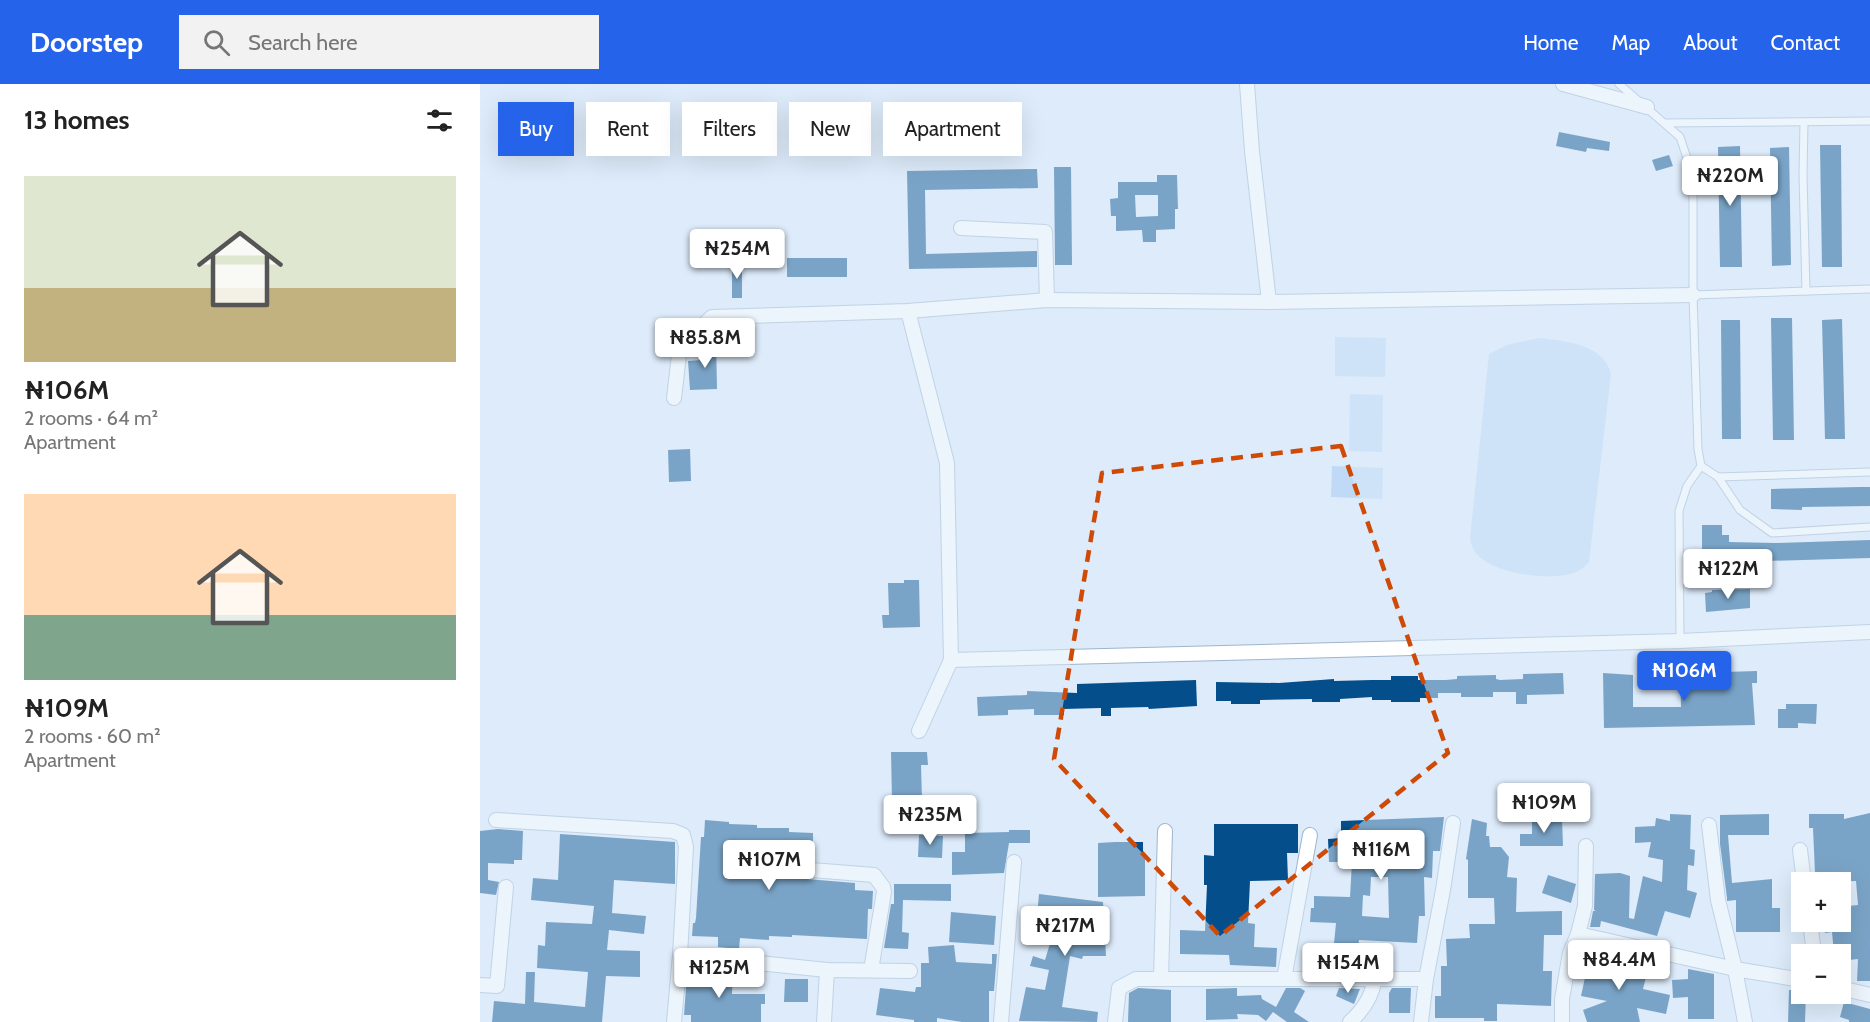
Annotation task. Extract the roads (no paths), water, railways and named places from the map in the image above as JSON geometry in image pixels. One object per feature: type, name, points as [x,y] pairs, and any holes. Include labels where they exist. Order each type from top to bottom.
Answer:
[{"type":"street","points":[[1247,84],[1251,151],[1269,302]]},
{"type":"street","points":[[1563,84],[1647,107]]},
{"type":"street","points":[[961,228],[1045,232],[1047,300]]},
{"type":"street","points":[[674,398],[680,346],[712,317],[908,311],[1047,300],[1269,302],[1693,295]]},
{"type":"street","points":[[908,311],[947,463],[951,660],[919,731]]},
{"type":"street","points":[[951,660],[1680,641],[1870,632]]},
{"type":"street","points":[[496,820],[673,831],[683,835],[686,847],[674,1022]]},
{"type":"street","points":[[1421,1022],[1426,979],[1453,823]]},
{"type":"street","points":[[1709,825],[1718,900],[1745,1022]]},
{"type":"street","points":[[1161,979],[1165,831]]},
{"type":"street","points":[[1284,979],[1310,835]]},
{"type":"street","points":[[1562,1022],[1562,999],[1570,953],[1578,934],[1585,906],[1586,846]]},
{"type":"street","points":[[1800,850],[1803,872]]},
{"type":"street","points":[[1001,1022],[1014,862]]},
{"type":"street","points":[[749,865],[874,875],[884,892],[871,969]]},
{"type":"street","points":[[480,985],[497,986],[506,887]]},
{"type":"street","points":[[1578,934],[1735,969],[1791,978]]},
{"type":"street","points":[[680,956],[827,969],[910,971]]},
{"type":"street","points":[[824,1022],[827,969]]},
{"type":"street","points":[[1114,1022],[1119,988],[1136,979],[1374,981],[1426,979]]},
{"type":"street","points":[[1350,1022],[1361,1012],[1373,990],[1374,981]]},
{"type":"street","points":[[1851,991],[1870,995]]},
{"type":"lane","points":[[1619,84],[1680,137],[1693,176],[1693,295],[1698,449],[1701,466],[1687,486],[1679,511],[1680,641]]},
{"type":"lane","points":[[1665,123],[1870,121]]},
{"type":"lane","points":[[1804,122],[1806,291]]},
{"type":"lane","points":[[1693,295],[1870,289]]},
{"type":"lane","points":[[1701,466],[1718,477],[1740,510],[1772,533],[1870,527]]},
{"type":"lane","points":[[1718,477],[1870,472]]}]
